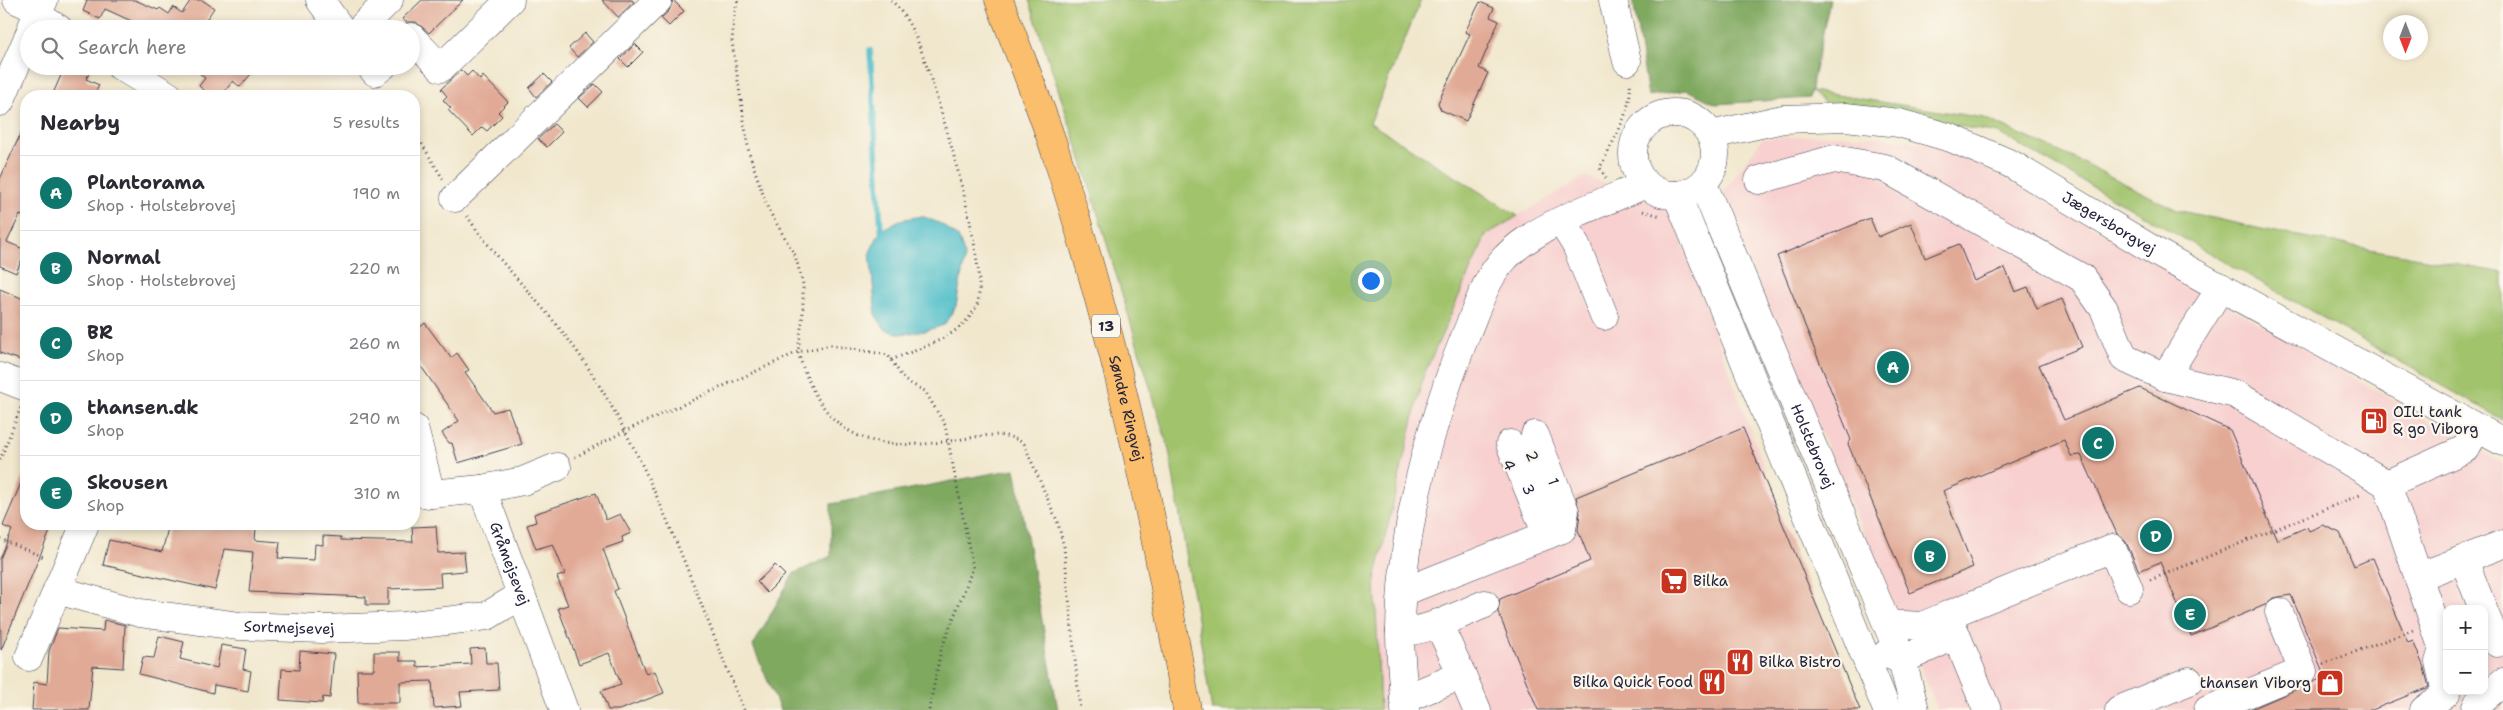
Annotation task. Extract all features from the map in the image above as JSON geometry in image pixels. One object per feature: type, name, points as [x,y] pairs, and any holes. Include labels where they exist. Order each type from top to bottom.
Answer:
[{"type":"main road","name":"Søndre Ringvej","points":[[999,0],[1059,162],[1120,374],[1162,570],[1187,710]]},
{"type":"street","points":[[320,0],[334,20]]},
{"type":"street","points":[[420,48],[441,68],[510,0]]},
{"type":"street","points":[[455,198],[658,0]]},
{"type":"street","points":[[1613,0],[1627,61]]},
{"type":"street","points":[[369,20],[385,4],[396,20]]},
{"type":"street","points":[[0,100],[20,54]]},
{"type":"street","points":[[135,75],[159,90]]},
{"type":"street","points":[[1679,112],[1692,116],[1703,124],[1711,135],[1715,148],[1715,160],[1711,173],[1703,184],[1691,191],[1678,195],[1666,194],[1640,173],[1634,143],[1642,127],[1652,118],[1665,113],[1679,112]]},
{"type":"street","name":"Jægersborgvej","points":[[1711,135],[1783,119],[1846,118],[1899,123],[1951,138],[2011,164],[2163,256],[2503,442]]},
{"type":"street","points":[[1759,180],[1834,159],[1885,168],[2082,278],[2104,309],[2124,358],[2165,377],[2235,394],[2387,484],[2443,650],[2439,662],[2446,693],[2424,710]]},
{"type":"street","points":[[1462,675],[1404,705],[1400,631],[1403,589],[1416,501],[1447,386],[1478,306],[1496,268],[1507,255],[1640,173]]},
{"type":"street","name":"Holstebrovej","points":[[1703,184],[1888,624],[1902,660],[1915,710]]},
{"type":"street","name":"Holstebrovej","points":[[1678,195],[1887,710]]},
{"type":"street","points":[[1561,221],[1576,245],[1604,316]]},
{"type":"street","points":[[2165,377],[2220,286]]},
{"type":"street","points":[[0,377],[20,393]]},
{"type":"street","points":[[2387,484],[2465,449],[2478,428]]},
{"type":"street","name":"4","points":[[1518,441],[1549,534]]},
{"type":"street","name":"1","points":[[1518,441],[1565,511],[1549,534]]},
{"type":"street","points":[[420,477],[422,493],[482,489],[523,482],[557,467]]},
{"type":"street","name":"Gråmejsevej","points":[[482,489],[520,596],[564,710]]},
{"type":"street","points":[[29,658],[82,530]]},
{"type":"street","points":[[1403,589],[1413,588],[1549,534]]},
{"type":"street","points":[[2418,577],[2503,544]]},
{"type":"street","points":[[1821,545],[1838,561],[1875,650],[1902,660],[1952,625],[2112,548],[2138,585]]},
{"type":"street","points":[[2464,560],[2482,605]]},
{"type":"street","name":"Sortmejsevej","points":[[62,578],[140,613],[239,626],[322,629],[404,626],[487,616],[520,596]]},
{"type":"street","points":[[1400,631],[1409,632],[1438,623],[1485,604]]},
{"type":"street","points":[[2208,710],[2304,671],[2279,612]]},
{"type":"street","points":[[2488,621],[2496,643]]},
{"type":"street","points":[[1438,623],[1477,710]]},
{"type":"street","points":[[1888,624],[1952,625]]},
{"type":"street","points":[[1952,625],[1987,710]]},
{"type":"street","points":[[2119,710],[2188,682]]},
{"type":"street","points":[[2482,708],[2503,682]]},
{"type":"path","points":[[738,0],[734,15],[732,42],[749,153],[768,209],[795,255],[803,284],[803,312],[798,352],[812,392],[840,426],[861,438],[883,444],[914,446],[988,435],[1004,435],[1016,438],[1024,444],[1030,454],[1058,522],[1064,547],[1080,710]]},
{"type":"path","points":[[891,0],[919,44],[955,157],[979,267],[977,306],[953,334],[892,360]]},
{"type":"path","points":[[420,141],[455,198],[496,254],[583,360],[625,431],[661,506],[744,710]]},
{"type":"path","points":[[557,467],[625,431],[798,352],[831,345],[888,355],[904,380],[926,391],[944,425],[967,531],[972,568],[941,650],[929,710]]},
{"type":"path","points":[[0,460],[20,407]]},
{"type":"path","points":[[2138,585],[2387,484]]},
{"type":"path","points":[[0,539],[62,578]]},
{"type":"path","points":[[2304,671],[2433,622]]},
{"type":"shaded area","points":[[1822,135],[1880,137],[1948,147],[2098,230],[2503,464],[2503,710],[1938,710],[1721,196],[1762,139]]},
{"type":"shaded area","points":[[1585,176],[1670,209],[1852,710],[1380,710],[1375,580],[1423,377],[1486,235]]},
{"type":"green space","points":[[1029,0],[1421,0],[1370,123],[1518,216],[1486,235],[1423,377],[1375,580],[1380,710],[1212,710],[1169,450],[1085,171]]},
{"type":"green space","points":[[1633,0],[1830,0],[1809,98],[1716,104],[1687,90],[1648,96]]},
{"type":"green space","points":[[1811,91],[1984,118],[2082,162],[2177,210],[2270,231],[2503,273],[2503,420],[1998,133],[1825,103]]},
{"type":"green space","points":[[1015,469],[1058,710],[780,710],[753,646],[793,574],[831,556],[831,504]]},
{"type":"water","points":[[922,216],[941,224],[959,238],[965,257],[956,306],[944,325],[925,331],[901,334],[886,330],[876,316],[870,252],[881,230],[900,220]]},
{"type":"building","points":[[84,0],[135,0],[158,10],[160,8],[169,14],[173,7],[182,13],[191,0],[202,0],[214,8],[206,20],[129,20],[105,9],[100,19],[83,11],[87,1]]},
{"type":"building","points":[[422,0],[463,0],[429,33],[420,25],[420,20],[402,19]]},
{"type":"building","points":[[602,0],[632,0],[634,2],[618,17]]},
{"type":"building","points":[[673,0],[684,11],[669,26],[661,18],[669,11]]},
{"type":"building","points":[[1480,2],[1494,8],[1490,17],[1499,21],[1479,68],[1488,73],[1466,121],[1441,110],[1438,103],[1470,34],[1465,32]]},
{"type":"building","points":[[585,33],[593,42],[577,57],[569,48]]},
{"type":"building","points":[[635,44],[643,52],[628,67],[620,59]]},
{"type":"building","points":[[461,70],[467,76],[472,71],[480,80],[483,76],[508,102],[498,112],[502,116],[487,131],[482,127],[473,136],[448,110],[451,108],[443,100],[447,96],[441,89]]},
{"type":"building","points":[[544,74],[552,82],[536,97],[529,88]]},
{"type":"building","points":[[61,75],[88,75],[86,79],[99,85],[97,90],[55,90]]},
{"type":"building","points":[[202,75],[250,75],[240,87],[233,81],[226,90],[204,90],[199,86],[205,78]]},
{"type":"building","points":[[595,84],[603,92],[588,107],[579,98]]},
{"type":"building","points":[[554,124],[562,132],[547,147],[538,139]]},
{"type":"building","points":[[20,135],[20,215],[7,242],[20,247],[20,264],[16,273],[0,266],[0,179]]},
{"type":"building","points":[[1870,218],[1878,237],[1911,223],[1925,258],[1959,244],[1974,281],[2005,268],[2015,292],[2028,287],[2037,309],[2062,299],[2082,347],[2039,365],[2064,420],[2140,388],[2230,430],[2277,540],[2307,527],[2309,531],[2323,525],[2340,533],[2354,566],[2373,558],[2408,643],[2413,641],[2424,668],[2429,687],[2372,710],[2249,710],[2325,677],[2291,595],[2273,598],[2265,605],[2191,636],[2160,562],[2139,571],[2126,542],[2117,534],[2081,455],[2071,456],[2064,440],[1943,491],[1973,567],[1910,593],[1848,444],[1851,440],[1777,256]]},
{"type":"building","points":[[0,289],[20,297],[20,360],[0,353]]},
{"type":"building","points":[[425,323],[451,358],[457,353],[469,370],[465,372],[493,412],[508,408],[522,444],[458,463],[452,443],[449,443],[442,433],[459,421],[420,365],[420,327]]},
{"type":"building","name":"Bilka","points":[[1743,428],[1860,710],[1538,710],[1498,612],[1500,599],[1590,561],[1578,530],[1580,513],[1576,497]]},
{"type":"building","points":[[20,485],[20,530],[51,530],[1,650],[0,559],[12,530],[3,526]]},
{"type":"building","points":[[596,493],[606,520],[620,514],[631,533],[622,537],[623,542],[603,549],[618,589],[614,591],[646,674],[655,671],[664,693],[619,710],[608,710],[601,691],[621,684],[609,653],[579,664],[558,608],[568,605],[557,577],[565,574],[553,544],[536,549],[527,525],[536,522],[534,514]]},
{"type":"building","points":[[436,526],[438,553],[464,552],[466,571],[440,573],[441,587],[388,589],[388,605],[366,605],[366,597],[249,592],[253,552],[224,549],[215,590],[103,565],[109,540],[162,552],[168,530],[256,530],[255,540],[280,542],[278,558],[314,560],[315,544],[323,545],[323,536],[341,537],[341,540],[413,542],[412,530],[420,530],[420,527]]},
{"type":"building","points":[[775,565],[785,575],[767,593],[757,582]]},
{"type":"building","points":[[104,620],[125,625],[123,668],[93,666],[89,710],[32,710],[34,682],[47,684],[49,651],[58,628],[103,631]]},
{"type":"building","points":[[159,636],[184,642],[180,659],[217,668],[221,645],[246,649],[243,669],[251,671],[248,691],[214,685],[213,693],[139,674],[143,657],[154,658]]},
{"type":"building","points":[[485,648],[486,663],[497,663],[499,690],[460,692],[462,706],[434,708],[432,681],[400,682],[400,703],[358,703],[357,670],[374,670],[374,652],[400,652],[400,661],[417,661],[417,667],[471,664],[470,649]]},
{"type":"building","points":[[300,651],[334,654],[330,698],[323,697],[322,703],[280,700],[282,669],[299,670]]},
{"type":"waterway","points":[[870,50],[881,230]]},
{"type":"place","name":"Plantorama","points":[[1893,367]]},
{"type":"place","name":"OIL! tank & go Viborg","points":[[2374,421]]},
{"type":"place","name":"BR","points":[[2098,443]]},
{"type":"place","name":"thansen.dk","points":[[2156,536]]},
{"type":"place","name":"Normal","points":[[1930,556]]},
{"type":"place","name":"Bilka","points":[[1674,581]]},
{"type":"place","name":"Skousen","points":[[2190,614]]},
{"type":"place","name":"Bilka Bistro","points":[[1740,662]]},
{"type":"place","name":"Bilka Quick Food","points":[[1712,682]]},
{"type":"place","name":"thansen Viborg","points":[[2330,683]]}]
